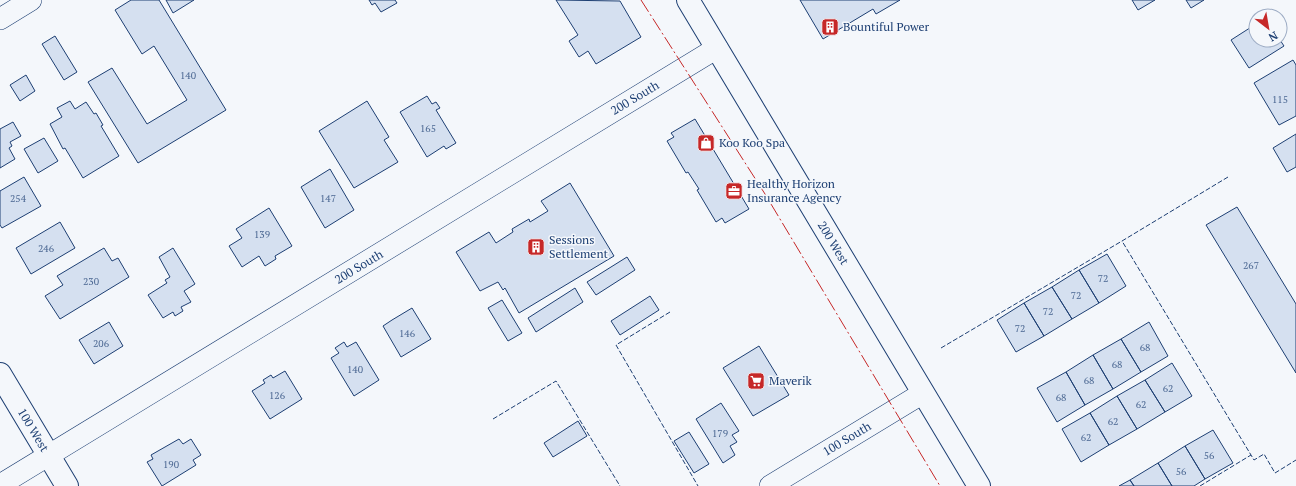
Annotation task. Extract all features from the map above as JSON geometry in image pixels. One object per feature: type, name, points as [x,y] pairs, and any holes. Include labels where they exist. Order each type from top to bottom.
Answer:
[{"type":"main road","name":"200 West","points":[[688,0],[979,486]]},
{"type":"main road","name":"100 West","points":[[0,374],[67,486]]},
{"type":"street","points":[[0,19],[31,0]]},
{"type":"street","name":"200 South","points":[[0,485],[717,48]]},
{"type":"street","name":"100 South","points":[[770,486],[923,393]]},
{"type":"building","points":[[131,0],[159,0],[226,110],[138,163],[88,82],[112,68],[147,124],[187,100],[154,46],[142,54],[115,10]]},
{"type":"building","points":[[166,0],[194,0],[173,13]]},
{"type":"building","points":[[369,0],[395,0],[397,3],[381,12],[375,3],[372,5]]},
{"type":"building","points":[[556,0],[620,1],[641,37],[596,64],[588,51],[579,57],[569,41],[578,35]]},
{"type":"building","name":"Bountiful Power","points":[[800,0],[900,0],[876,14],[873,9],[823,39]]},
{"type":"building","points":[[1132,0],[1155,0],[1138,10]]},
{"type":"building","points":[[1186,0],[1204,0],[1191,8]]},
{"type":"building","points":[[1248,29],[1248,48],[1281,48],[1249,68],[1231,40]]},
{"type":"building","points":[[55,36],[77,72],[64,80],[42,44]]},
{"type":"building","points":[[1293,60],[1296,65],[1296,116],[1279,125],[1254,83]]},
{"type":"building","points":[[26,75],[35,91],[20,101],[10,85]]},
{"type":"building","points":[[427,96],[432,104],[436,102],[440,108],[436,110],[456,143],[446,149],[444,146],[427,157],[400,112]]},
{"type":"building","points":[[70,101],[75,109],[86,102],[94,114],[96,113],[103,125],[101,126],[119,156],[83,178],[65,148],[63,149],[50,124],[62,117],[57,108]]},
{"type":"building","points":[[367,101],[389,137],[384,140],[398,162],[354,188],[319,131]]},
{"type":"building","points":[[695,119],[749,209],[725,223],[722,218],[716,222],[697,190],[699,189],[688,172],[686,173],[667,141],[674,137],[671,133]]},
{"type":"building","points":[[13,122],[21,136],[10,142],[12,146],[9,148],[15,159],[0,168],[0,129]]},
{"type":"building","points":[[1296,134],[1296,167],[1287,172],[1273,148]]},
{"type":"building","points":[[44,138],[58,161],[38,173],[24,149]]},
{"type":"building","points":[[330,169],[354,210],[325,228],[301,187]]},
{"type":"building","points":[[24,177],[41,206],[2,228],[0,225],[0,191]]},
{"type":"building","name":"Sessions Settlement","points":[[570,183],[614,256],[519,313],[505,288],[503,290],[498,282],[480,291],[456,252],[489,232],[496,243],[513,232],[512,229],[529,219],[530,222],[548,211],[541,201]]},
{"type":"building","points":[[1237,207],[1296,304],[1296,373],[1206,225]]},
{"type":"building","points":[[269,208],[292,246],[275,256],[276,259],[265,266],[259,256],[242,267],[229,246],[242,238],[236,229]]},
{"type":"building","points":[[60,222],[75,248],[31,274],[16,248]]},
{"type":"building","points":[[104,248],[112,261],[118,258],[129,277],[60,319],[45,296],[63,285],[57,276]]},
{"type":"building","points":[[173,248],[195,284],[184,291],[191,302],[181,307],[183,311],[175,316],[173,312],[163,318],[148,295],[167,283],[165,280],[170,277],[159,257]]},
{"type":"building","points":[[1107,254],[1126,286],[1099,303],[1079,270]]},
{"type":"building","points":[[627,257],[635,270],[596,295],[587,282]]},
{"type":"building","points":[[1079,270],[1099,303],[1072,319],[1052,287]]},
{"type":"building","points":[[1052,287],[1072,319],[1044,336],[1024,303]]},
{"type":"building","points":[[575,288],[583,302],[536,332],[528,318]]},
{"type":"building","points":[[650,296],[659,310],[620,335],[611,321]]},
{"type":"building","points":[[502,300],[522,333],[508,341],[488,308]]},
{"type":"building","points":[[1024,303],[1044,336],[1016,352],[997,320]]},
{"type":"building","points":[[412,308],[431,339],[401,357],[383,326]]},
{"type":"building","points":[[109,322],[123,346],[94,364],[79,340]]},
{"type":"building","points":[[1149,322],[1168,356],[1141,372],[1121,339]]},
{"type":"building","points":[[1121,339],[1141,372],[1113,389],[1093,355]]},
{"type":"building","points":[[344,342],[347,347],[356,342],[379,380],[354,396],[331,358],[339,353],[335,348]]},
{"type":"building","name":"Maverik","points":[[759,346],[789,395],[753,416],[723,368]]},
{"type":"building","points":[[1093,355],[1113,389],[1085,405],[1066,372]]},
{"type":"building","points":[[1172,363],[1192,396],[1165,412],[1145,380]]},
{"type":"building","points":[[285,371],[302,399],[270,419],[252,391],[265,383],[263,380],[271,375],[273,378]]},
{"type":"building","points":[[1066,372],[1085,405],[1057,422],[1037,388]]},
{"type":"building","points":[[1145,380],[1165,412],[1137,429],[1117,396]]},
{"type":"building","points":[[1117,396],[1137,429],[1109,445],[1090,413]]},
{"type":"building","points":[[721,403],[739,431],[732,435],[737,442],[730,446],[735,455],[723,463],[696,419]]},
{"type":"building","points":[[1090,413],[1109,445],[1081,462],[1062,429]]},
{"type":"building","points":[[578,421],[587,436],[553,457],[544,443]]},
{"type":"building","points":[[1213,430],[1233,463],[1205,479],[1185,446]]},
{"type":"building","points":[[689,432],[709,464],[694,473],[674,441]]},
{"type":"building","points":[[179,439],[183,444],[191,439],[201,455],[193,460],[196,465],[162,486],[147,462],[153,459],[151,455]]},
{"type":"building","points":[[1185,446],[1205,479],[1194,486],[1172,486],[1158,463]]},
{"type":"building","points":[[1158,463],[1172,486],[1134,486],[1130,480]]},
{"type":"building","points":[[1130,480],[1134,486],[1119,486]]},
{"type":"fence","points":[[1228,177],[1122,241],[1254,460],[1264,454],[1275,473],[1296,460]]},
{"type":"fence","points":[[941,348],[1122,241]]},
{"type":"fence","points":[[670,312],[616,345],[698,486]]},
{"type":"fence","points":[[493,419],[556,381],[620,486]]},
{"type":"fence","points":[[1200,486],[1251,455]]},
{"type":"power","points":[[641,0],[765,194],[940,486]]},
{"type":"place","name":"Bountiful Power","points":[[830,27]]},
{"type":"place","name":"Koo Koo Spa","points":[[706,143]]},
{"type":"place","name":"Healthy Horizon Insurance Agency","points":[[734,191]]},
{"type":"place","name":"Sessions Settlement","points":[[536,247]]},
{"type":"place","name":"Maverik","points":[[756,381]]}]
